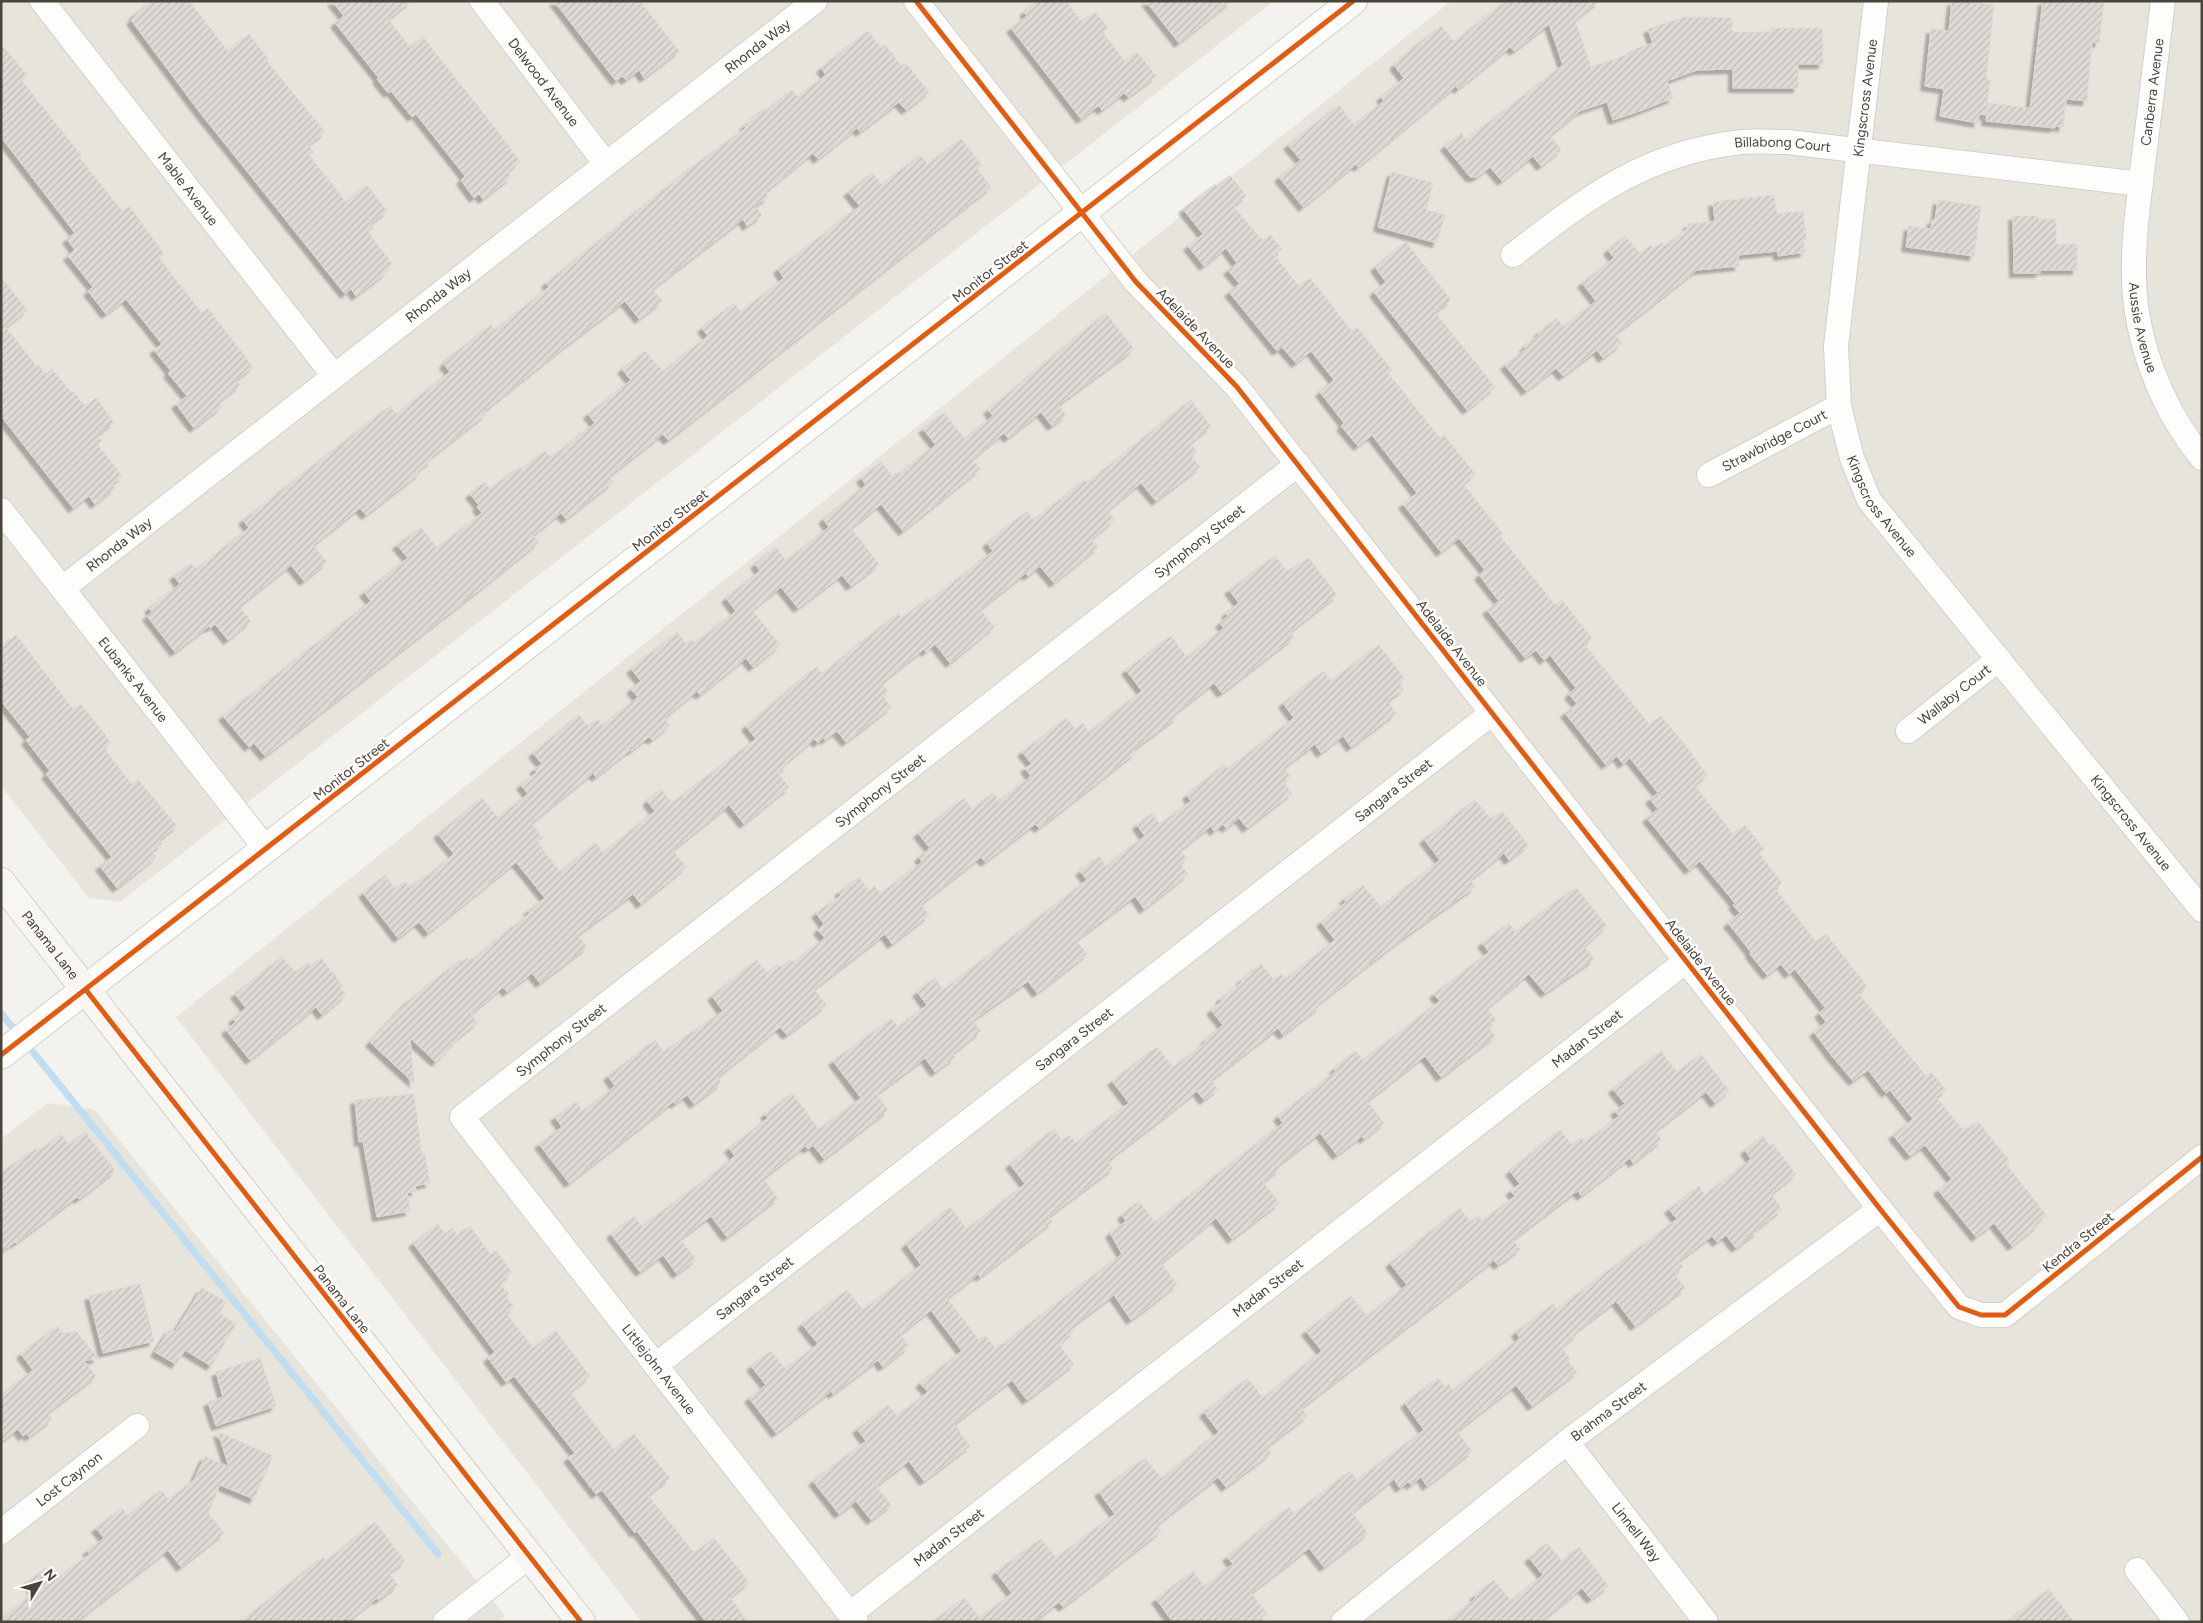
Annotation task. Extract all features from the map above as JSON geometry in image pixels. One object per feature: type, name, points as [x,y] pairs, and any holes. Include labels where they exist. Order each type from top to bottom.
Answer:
[{"type":"main road","name":"Panama Lane","points":[[1,882],[581,1622]]},
{"type":"street","name":"Mable Avenue","points":[[42,1],[334,376]]},
{"type":"street","name":"Delwood Avenue","points":[[482,1],[606,164]]},
{"type":"street","name":"Rhonda Way","points":[[63,588],[815,1]]},
{"type":"street","name":"Adelaide Avenue","points":[[916,1],[1136,282],[1237,386],[1880,1209],[1959,1307]]},
{"type":"street","name":"Monitor Street","points":[[1,1055],[1353,1]]},
{"type":"street","name":"Kingscross Avenue","points":[[1876,1],[1836,346],[1839,406],[1852,458],[1869,500],[2202,910]]},
{"type":"street","name":"Canberra Avenue","points":[[2141,184],[2163,1]]},
{"type":"street","name":"Billabong Court","points":[[1513,255],[1574,207],[1613,182],[1654,163],[1697,150],[1742,142],[1788,142],[2141,184]]},
{"type":"street","name":"Aussie Avenue","points":[[2141,184],[2135,233],[2134,278],[2140,324],[2152,368],[2167,404],[2190,444],[2202,458]]},
{"type":"street","name":"Strawbridge Court","points":[[1709,475],[1839,406]]},
{"type":"street","name":"Symphony Street","points":[[462,1117],[1298,464]]},
{"type":"street","name":"Eubanks Avenue","points":[[1,510],[266,849]]},
{"type":"street","name":"Wallaby Court","points":[[1908,731],[1999,659]]},
{"type":"street","name":"Sangara Street","points":[[656,1366],[1492,713]]},
{"type":"street","name":"Madan Street","points":[[853,1618],[1686,961]]},
{"type":"street","name":"Littlejohn Avenue","points":[[462,1117],[853,1618]]},
{"type":"street","name":"Kendra Street","points":[[1959,1307],[1981,1315],[2005,1315],[2202,1157]]},
{"type":"street","name":"Brahma Street","points":[[1343,1622],[1567,1442],[1880,1209]]},
{"type":"street","name":"Lost Caynon","points":[[1,1532],[137,1426]]},
{"type":"street","name":"Linnell Way","points":[[1567,1442],[1706,1622]]},
{"type":"street","points":[[445,1622],[529,1556]]},
{"type":"street","points":[[2137,1570],[2177,1622]]},
{"type":"shaded area","points":[[1,1],[1274,1],[120,902],[89,898],[1,786]]},
{"type":"shaded area","points":[[1451,1],[2202,1],[2202,1622],[642,1622],[176,1017]]},
{"type":"shaded area","points":[[48,1103],[94,1109],[505,1616],[498,1622],[1,1622],[1,1139]]},
{"type":"building","points":[[151,1],[189,1],[228,51],[249,34],[268,59],[266,60],[325,132],[308,145],[314,152],[309,155],[346,202],[367,185],[387,211],[370,224],[373,228],[368,232],[392,264],[386,270],[387,272],[356,296],[351,289],[345,294],[198,110],[131,20],[135,17],[134,15]]},
{"type":"building","points":[[332,1],[411,1],[388,19],[410,47],[423,37],[499,133],[520,161],[507,172],[511,177],[483,199],[479,194],[474,198],[461,180],[465,176],[416,114],[412,117],[391,91],[388,93],[377,79],[379,78],[335,23],[344,16]]},
{"type":"building","points":[[554,1],[640,1],[679,51],[644,78],[639,70],[626,80],[622,76],[616,81]]},
{"type":"building","points":[[1037,1],[1066,1],[1081,21],[1095,12],[1108,28],[1102,32],[1125,61],[1137,52],[1156,76],[1128,97],[1124,93],[1102,110],[1098,106],[1081,119],[1011,28],[1027,16],[1024,12]]},
{"type":"building","points":[[1146,1],[1231,1],[1179,43]]},
{"type":"building","points":[[1506,1],[1599,1],[1575,20],[1591,67],[1632,53],[1632,50],[1653,43],[1648,29],[1684,17],[1732,18],[1732,32],[1771,32],[1771,28],[1822,28],[1823,64],[1798,64],[1798,88],[1733,88],[1733,69],[1697,70],[1667,81],[1673,98],[1637,112],[1613,120],[1607,102],[1580,111],[1550,135],[1561,150],[1541,166],[1533,156],[1502,181],[1490,167],[1477,177],[1470,177],[1445,146],[1461,133],[1466,140],[1563,65],[1549,24],[1514,51],[1510,47],[1458,89],[1456,86],[1358,167],[1356,164],[1303,207],[1279,177],[1301,160],[1288,145],[1339,105],[1354,125],[1384,101],[1381,97],[1404,78],[1394,65],[1420,42],[1441,26],[1454,42]]},
{"type":"building","points":[[1952,1],[1994,5],[1986,80],[1990,80],[1986,115],[1979,114],[1978,123],[1940,116],[1944,89],[1925,86],[1931,29],[1949,31]]},
{"type":"building","points":[[2043,1],[2104,1],[2099,43],[2092,42],[2087,101],[2066,99],[2063,127],[2055,126],[2055,128],[1986,121],[1988,103],[2030,108]]},
{"type":"building","points":[[868,31],[881,48],[885,45],[902,66],[906,63],[929,92],[906,110],[899,102],[860,132],[857,128],[818,159],[813,153],[765,192],[768,197],[755,206],[762,215],[747,226],[743,219],[652,289],[662,301],[639,319],[625,301],[564,347],[484,411],[486,414],[430,458],[432,460],[418,471],[420,473],[366,515],[360,508],[313,545],[327,562],[304,581],[291,565],[239,606],[251,621],[228,640],[215,624],[210,628],[209,626],[175,652],[147,616],[152,612],[149,608],[180,584],[174,576],[191,563],[196,569],[249,528],[243,520],[390,406],[396,414],[450,372],[444,364],[452,355],[491,325],[495,330],[549,287],[546,283],[696,164],[746,128],[744,126],[764,109],[766,111],[792,90],[798,97],[826,75],[821,68]]},
{"type":"building","points":[[1,44],[27,75],[21,80],[81,155],[79,157],[122,211],[129,206],[164,254],[159,258],[202,313],[208,308],[253,367],[236,380],[240,385],[218,402],[221,407],[194,428],[176,404],[187,396],[168,373],[171,371],[154,350],[162,344],[126,299],[106,314],[88,291],[93,287],[68,256],[75,250],[67,239],[75,233],[1,137]]},
{"type":"building","points":[[961,139],[982,165],[977,169],[991,187],[668,440],[663,434],[609,476],[613,482],[566,519],[561,513],[533,535],[539,542],[478,591],[265,756],[254,743],[249,747],[223,716],[371,601],[364,592],[408,558],[397,545],[421,527],[437,548],[482,513],[477,507],[479,505],[470,494],[485,482],[490,489],[520,466],[522,469],[545,451],[551,458],[595,423],[588,414],[631,380],[622,369],[645,351],[663,371],[708,336],[702,328],[734,303],[741,312],[784,278],[778,269],[860,206],[848,192],[872,173],[882,185],[920,155],[928,164]]},
{"type":"building","points":[[1392,172],[1433,183],[1426,210],[1445,215],[1437,243],[1378,227]]},
{"type":"building","points":[[1230,175],[1246,196],[1233,206],[1263,241],[1270,235],[1282,249],[1274,255],[1299,286],[1310,278],[1352,331],[1357,327],[1392,370],[1388,373],[1440,438],[1444,435],[1475,474],[1463,484],[1503,534],[1500,536],[1555,605],[1562,600],[1592,638],[1584,644],[1650,725],[1661,716],[1683,742],[1707,775],[1694,785],[1733,834],[1745,825],[1764,849],[1759,853],[1782,883],[1775,888],[1816,942],[1826,934],[1867,986],[1858,993],[1926,1076],[1931,1072],[1946,1090],[1936,1097],[1962,1129],[1964,1127],[1966,1130],[1978,1121],[2010,1162],[2007,1165],[2046,1215],[2036,1223],[2038,1225],[2012,1246],[1994,1223],[1976,1237],[1938,1190],[1952,1179],[1925,1145],[1910,1156],[1893,1135],[1913,1119],[1890,1090],[1886,1093],[1868,1070],[1853,1081],[1831,1055],[1814,1032],[1826,1022],[1819,1013],[1825,1008],[1795,969],[1789,974],[1781,964],[1767,975],[1750,954],[1751,952],[1728,923],[1740,913],[1733,905],[1735,903],[1700,861],[1689,870],[1647,818],[1658,809],[1650,799],[1658,793],[1630,758],[1623,764],[1617,756],[1606,765],[1565,713],[1577,704],[1569,694],[1576,688],[1550,655],[1544,660],[1536,650],[1525,658],[1487,610],[1499,601],[1479,575],[1485,570],[1459,538],[1441,552],[1403,504],[1417,493],[1372,435],[1358,446],[1341,426],[1344,423],[1320,392],[1334,380],[1311,351],[1296,363],[1282,347],[1277,351],[1229,292],[1248,277],[1239,283],[1228,270],[1237,263],[1226,248],[1204,266],[1188,246],[1203,234],[1183,209]]},
{"type":"building","points":[[1774,195],[1777,214],[1803,211],[1806,239],[1803,240],[1805,252],[1778,256],[1778,251],[1738,255],[1739,266],[1697,270],[1615,334],[1622,343],[1603,358],[1597,350],[1563,376],[1556,368],[1526,391],[1505,365],[1526,349],[1524,347],[1557,318],[1564,326],[1596,301],[1582,283],[1614,258],[1608,250],[1625,236],[1640,254],[1651,245],[1654,249],[1662,242],[1665,246],[1688,228],[1688,224],[1715,221],[1713,202]]},
{"type":"building","points":[[1938,200],[1981,206],[1974,256],[1906,247],[1909,226],[1931,229],[1932,220],[1935,220]]},
{"type":"building","points":[[2013,216],[2038,216],[2038,219],[2056,219],[2056,244],[2077,244],[2077,270],[2040,270],[2040,273],[2014,273]]},
{"type":"building","points":[[1406,242],[1451,300],[1435,312],[1495,387],[1467,410],[1374,292],[1386,282],[1375,267]]},
{"type":"building","points":[[1,277],[27,310],[6,327],[37,367],[39,365],[45,374],[52,369],[85,406],[96,398],[114,422],[97,435],[102,441],[97,444],[122,476],[112,484],[115,488],[95,504],[89,496],[73,508],[1,416]]},
{"type":"building","points":[[1106,313],[1134,349],[1058,405],[1066,415],[1052,426],[1041,412],[1008,438],[1004,433],[972,459],[980,469],[903,531],[881,504],[851,528],[879,564],[851,586],[842,575],[798,608],[781,587],[752,610],[780,645],[753,667],[746,658],[700,695],[697,691],[664,718],[670,725],[652,740],[649,737],[596,777],[593,773],[531,823],[543,838],[537,842],[560,872],[596,843],[603,853],[655,811],[647,801],[661,789],[672,803],[756,739],[746,726],[816,667],[822,674],[898,613],[902,618],[928,598],[930,601],[993,551],[987,543],[1027,511],[1034,520],[1085,480],[1087,483],[1191,400],[1211,426],[1190,443],[1197,452],[1192,457],[1200,467],[1156,501],[1141,483],[1108,510],[1114,520],[1091,539],[1098,547],[1054,583],[1040,566],[1028,576],[1026,573],[980,609],[994,627],[950,663],[935,644],[926,652],[924,649],[881,683],[888,692],[883,697],[891,707],[846,742],[837,731],[825,740],[823,738],[818,743],[814,739],[786,763],[787,765],[778,773],[789,787],[744,824],[729,805],[673,850],[686,867],[641,904],[633,894],[577,935],[587,947],[540,983],[532,973],[507,992],[503,987],[471,1014],[478,1022],[459,1037],[436,1062],[410,1038],[414,1083],[370,1042],[408,1001],[460,960],[461,962],[467,958],[470,961],[530,913],[528,911],[545,898],[516,862],[428,933],[419,922],[398,938],[363,893],[385,875],[395,889],[405,881],[410,887],[424,876],[425,878],[454,854],[438,834],[482,798],[498,818],[528,794],[521,785],[537,772],[534,769],[542,764],[533,753],[579,715],[589,727],[598,719],[603,725],[638,697],[631,689],[641,681],[631,669],[677,632],[686,644],[692,639],[695,643],[736,611],[726,598],[760,571],[755,564],[776,547],[786,561],[829,527],[823,519],[866,485],[861,478],[881,462],[892,476],[898,472],[899,474],[936,445],[923,429],[944,413],[965,439],[993,416],[988,410]]},
{"type":"building","points":[[1275,556],[1287,571],[1309,558],[1337,595],[1290,632],[1294,637],[1222,693],[1214,683],[1174,714],[1177,717],[1133,750],[1135,753],[1039,828],[1035,824],[985,862],[981,857],[950,881],[921,904],[929,915],[892,944],[885,934],[814,989],[826,1005],[787,1035],[780,1027],[717,1077],[721,1083],[694,1104],[687,1095],[675,1104],[673,1102],[569,1183],[539,1144],[562,1127],[555,1117],[576,1102],[583,1111],[615,1086],[608,1076],[655,1040],[663,1052],[723,1011],[712,996],[757,960],[767,973],[778,964],[781,967],[791,959],[794,963],[825,938],[818,930],[824,924],[816,913],[841,895],[839,892],[859,877],[869,891],[875,886],[880,894],[922,862],[919,857],[930,848],[918,833],[964,798],[972,809],[993,793],[999,801],[1031,776],[1025,768],[1032,764],[1022,752],[1067,718],[1075,729],[1083,723],[1089,732],[1142,691],[1126,670],[1171,636],[1187,657],[1224,628],[1220,623],[1228,616],[1226,613],[1239,603],[1229,590]]},
{"type":"building","points":[[16,635],[73,709],[81,704],[97,724],[111,743],[104,748],[132,785],[138,780],[177,826],[159,840],[162,844],[152,851],[156,857],[117,888],[100,866],[112,857],[46,774],[50,771],[26,740],[30,737],[1,701],[1,647]]},
{"type":"building","points":[[1379,645],[1405,679],[1399,683],[1404,689],[1387,701],[1396,713],[1351,747],[1343,736],[1321,753],[1315,744],[1283,768],[1290,776],[1283,782],[1292,793],[1247,828],[1239,818],[1226,828],[1223,824],[1214,831],[1211,826],[1180,850],[1187,858],[1180,864],[1188,874],[1144,909],[1135,896],[1076,940],[1087,954],[1037,993],[1028,981],[973,1020],[981,1031],[952,1054],[955,1057],[935,1072],[925,1058],[882,1090],[877,1095],[888,1110],[824,1159],[813,1145],[808,1149],[805,1146],[763,1178],[778,1198],[727,1237],[711,1216],[680,1239],[696,1259],[677,1274],[663,1255],[640,1272],[611,1234],[634,1216],[642,1226],[721,1168],[735,1156],[729,1148],[768,1118],[765,1114],[792,1093],[819,1129],[861,1098],[833,1061],[891,1019],[898,1027],[927,1005],[917,992],[935,978],[943,990],[1087,880],[1080,871],[1099,856],[1106,866],[1145,836],[1137,825],[1152,813],[1160,824],[1191,801],[1187,795],[1225,764],[1228,769],[1294,718],[1283,703],[1324,671],[1331,681]]},
{"type":"building","points":[[1475,800],[1491,819],[1502,811],[1528,845],[1509,860],[1504,853],[1470,880],[1475,887],[1403,938],[1318,1004],[1320,1006],[1283,1035],[1278,1028],[1211,1080],[1218,1089],[1204,1100],[1197,1091],[1107,1161],[1113,1168],[1048,1217],[1052,1222],[980,1277],[978,1274],[947,1298],[979,1340],[985,1335],[996,1349],[1122,1254],[1110,1233],[1126,1221],[1122,1215],[1139,1201],[1155,1222],[1283,1123],[1278,1116],[1336,1071],[1334,1069],[1356,1051],[1363,1060],[1440,1001],[1434,994],[1489,952],[1482,943],[1509,923],[1516,932],[1576,887],[1607,926],[1584,946],[1594,959],[1545,993],[1529,974],[1487,1008],[1496,1020],[1488,1027],[1495,1036],[1441,1077],[1425,1056],[1367,1101],[1384,1123],[1364,1139],[1362,1136],[1337,1155],[1320,1133],[1278,1165],[1280,1168],[1263,1182],[1279,1203],[1232,1239],[1216,1218],[1161,1263],[1177,1284],[1151,1305],[1131,1320],[1114,1295],[1071,1327],[1074,1331],[1063,1340],[1065,1342],[1060,1346],[1074,1364],[1027,1400],[1012,1380],[980,1404],[954,1424],[970,1446],[924,1481],[909,1461],[876,1486],[891,1505],[871,1520],[856,1501],[839,1514],[813,1481],[866,1441],[857,1429],[888,1405],[897,1416],[928,1392],[920,1383],[962,1351],[931,1310],[900,1334],[909,1346],[883,1367],[878,1360],[833,1394],[831,1391],[776,1433],[749,1398],[766,1385],[751,1366],[771,1351],[785,1369],[818,1344],[802,1324],[847,1290],[863,1310],[921,1265],[906,1244],[950,1207],[967,1229],[1025,1184],[1010,1164],[1054,1129],[1062,1141],[1069,1135],[1076,1143],[1129,1103],[1112,1081],[1157,1047],[1173,1067],[1206,1042],[1205,1040],[1223,1025],[1211,1010],[1222,1001],[1220,999],[1261,964],[1274,980],[1281,974],[1285,979],[1335,940],[1321,922],[1346,902],[1344,899],[1363,885],[1381,907],[1440,860],[1424,839]]},
{"type":"building","points":[[282,957],[295,972],[308,963],[310,967],[321,958],[343,985],[340,988],[346,995],[322,1015],[316,1007],[250,1060],[226,1030],[236,1022],[233,1019],[246,1008],[235,994]]},
{"type":"building","points":[[1661,1051],[1677,1072],[1701,1054],[1729,1091],[1715,1103],[1706,1092],[1655,1131],[1662,1140],[1633,1163],[1630,1158],[1581,1196],[1578,1191],[1574,1193],[1516,1237],[1513,1240],[1520,1249],[1498,1265],[1494,1260],[1301,1408],[1307,1416],[1266,1447],[1271,1453],[1226,1487],[1218,1477],[1156,1525],[1161,1531],[1063,1607],[1059,1602],[1033,1622],[932,1622],[964,1598],[980,1618],[1012,1593],[996,1572],[1041,1539],[1056,1558],[1115,1514],[1099,1492],[1117,1478],[1145,1458],[1161,1478],[1203,1446],[1219,1432],[1204,1412],[1248,1378],[1263,1398],[1322,1351],[1306,1331],[1351,1296],[1367,1316],[1407,1285],[1390,1263],[1460,1208],[1470,1222],[1478,1216],[1482,1221],[1515,1196],[1510,1191],[1520,1184],[1510,1171],[1560,1130],[1572,1145],[1581,1137],[1585,1142],[1619,1116],[1615,1111],[1625,1104],[1613,1089]]},
{"type":"building","points":[[414,1094],[422,1155],[425,1154],[430,1183],[415,1186],[416,1191],[407,1193],[410,1211],[377,1217],[363,1141],[359,1142],[355,1100]]},
{"type":"building","points":[[85,1132],[115,1171],[79,1199],[77,1197],[16,1243],[1,1252],[1,1172],[36,1149],[38,1152],[61,1134],[69,1145]]},
{"type":"building","points":[[1763,1136],[1770,1146],[1773,1144],[1796,1174],[1771,1194],[1782,1209],[1757,1229],[1758,1231],[1736,1248],[1726,1235],[1717,1242],[1712,1236],[1678,1261],[1683,1266],[1674,1274],[1685,1288],[1635,1326],[1616,1301],[1575,1332],[1577,1334],[1561,1347],[1570,1358],[1567,1360],[1577,1372],[1532,1406],[1516,1385],[1457,1431],[1472,1451],[1427,1486],[1421,1477],[1411,1485],[1408,1482],[1400,1488],[1394,1479],[1352,1512],[1368,1533],[1324,1567],[1309,1548],[1251,1593],[1267,1613],[1256,1622],[1173,1622],[1156,1599],[1193,1571],[1204,1586],[1233,1564],[1227,1557],[1289,1507],[1294,1514],[1350,1471],[1357,1480],[1424,1430],[1405,1403],[1438,1378],[1445,1387],[1449,1384],[1453,1390],[1520,1338],[1516,1332],[1553,1304],[1557,1309],[1677,1219],[1669,1209],[1699,1186],[1705,1195],[1751,1159],[1745,1150]]},
{"type":"building","points":[[438,1224],[445,1234],[452,1228],[457,1235],[470,1226],[491,1255],[496,1251],[512,1272],[499,1283],[509,1294],[506,1297],[514,1307],[506,1313],[533,1348],[556,1331],[590,1376],[570,1392],[614,1450],[634,1434],[670,1478],[648,1495],[694,1553],[714,1538],[749,1582],[730,1597],[748,1622],[706,1622],[637,1531],[635,1533],[602,1490],[596,1494],[568,1458],[575,1453],[514,1376],[506,1382],[488,1358],[495,1352],[413,1243]]},
{"type":"building","points":[[140,1284],[154,1341],[103,1353],[89,1296]]},
{"type":"building","points":[[202,1288],[226,1302],[219,1313],[236,1324],[211,1366],[185,1350],[176,1364],[155,1352],[170,1329],[175,1332]]},
{"type":"building","points":[[57,1326],[63,1334],[76,1331],[98,1358],[84,1361],[96,1376],[47,1413],[52,1419],[29,1437],[27,1433],[23,1436],[18,1429],[1,1442],[1,1395],[33,1370],[21,1354]]},
{"type":"building","points":[[260,1358],[276,1406],[216,1426],[208,1402],[223,1397],[216,1372]]},
{"type":"building","points":[[218,1432],[273,1456],[254,1499],[220,1485],[208,1513],[224,1533],[181,1567],[168,1550],[75,1622],[1,1622],[1,1619],[35,1592],[27,1582],[46,1568],[55,1580],[90,1554],[87,1551],[104,1538],[96,1528],[122,1508],[128,1516],[161,1490],[169,1500],[194,1480],[205,1456],[229,1467]]},
{"type":"building","points":[[375,1522],[405,1561],[389,1573],[398,1585],[378,1600],[377,1598],[348,1621],[346,1618],[342,1622],[240,1622],[323,1557],[326,1561]]},
{"type":"building","points":[[1547,1543],[1562,1561],[1579,1547],[1608,1586],[1591,1599],[1582,1588],[1540,1622],[1447,1622],[1494,1580],[1511,1601],[1543,1575],[1529,1558]]},
{"type":"building","points":[[2049,1589],[2074,1622],[2007,1622]]},
{"type":"waterway","points":[[1,1013],[18,1034]]},
{"type":"waterway","points":[[25,1042],[438,1554]]},
{"type":"cycle path","points":[[916,1],[1136,282],[1237,387],[1880,1209],[1959,1307],[1981,1315],[2005,1315],[2202,1157]]},
{"type":"cycle path","points":[[1,1055],[1353,1]]},
{"type":"cycle path","points":[[86,990],[581,1622]]}]
